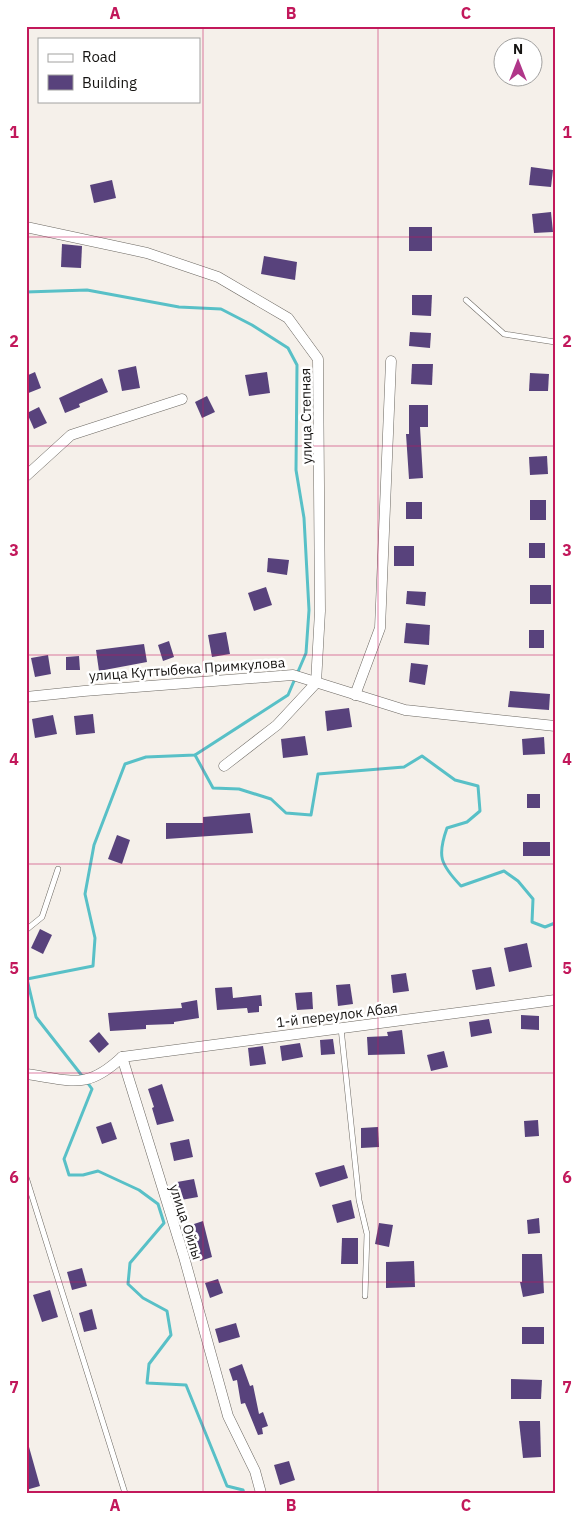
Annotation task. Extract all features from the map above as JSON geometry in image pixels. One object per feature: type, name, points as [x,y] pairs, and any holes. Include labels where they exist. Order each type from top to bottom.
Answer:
[{"type":"street","name":"улица Степная","points":[[26,227],[147,253],[218,277],[288,318],[318,359],[320,611],[316,682]]},
{"type":"street","points":[[355,694],[380,628],[391,361]]},
{"type":"street","points":[[26,476],[71,435],[182,400]]},
{"type":"street","name":"улица Куттыбека Примкулова","points":[[26,697],[294,675],[405,710],[555,726]]},
{"type":"street","points":[[224,766],[277,725],[316,682]]},
{"type":"street","name":"1-й переулок Абая","points":[[122,1056],[555,1000]]},
{"type":"street","points":[[26,1074],[83,1082],[106,1071],[122,1056]]},
{"type":"street","name":"улица Ойлы","points":[[122,1056],[184,1257],[228,1416],[255,1471],[261,1493]]},
{"type":"lane","points":[[466,300],[504,334],[555,342]]},
{"type":"lane","points":[[26,930],[42,917],[58,869]]},
{"type":"lane","points":[[341,1028],[359,1200],[367,1234],[365,1296]]},
{"type":"lane","points":[[26,1177],[125,1493]]},
{"type":"building","points":[[531,167],[553,170],[551,187],[529,185]]},
{"type":"building","points":[[112,180],[116,198],[94,203],[90,185]]},
{"type":"building","points":[[551,212],[553,232],[534,233],[532,214]]},
{"type":"building","points":[[409,227],[432,227],[432,251],[409,251]]},
{"type":"building","points":[[62,244],[82,246],[81,268],[61,267]]},
{"type":"building","points":[[264,256],[297,262],[295,280],[261,274]]},
{"type":"building","points":[[412,295],[432,295],[431,316],[412,315]]},
{"type":"building","points":[[410,332],[431,333],[430,348],[409,346]]},
{"type":"building","points":[[412,364],[433,364],[432,385],[411,384]]},
{"type":"building","points":[[136,366],[140,388],[122,391],[118,370]]},
{"type":"building","points":[[35,372],[41,388],[26,394],[26,376]]},
{"type":"building","points":[[267,372],[270,393],[249,396],[245,375]]},
{"type":"building","points":[[530,373],[549,374],[548,391],[529,391]]},
{"type":"building","points":[[102,378],[108,392],[79,404],[80,407],[65,413],[59,398]]},
{"type":"building","points":[[207,396],[215,412],[202,418],[195,402]]},
{"type":"building","points":[[409,405],[428,405],[428,427],[420,427],[423,478],[409,479],[406,434],[409,434]]},
{"type":"building","points":[[39,407],[47,423],[34,429],[27,413]]},
{"type":"building","points":[[547,456],[548,474],[530,475],[529,457]]},
{"type":"building","points":[[530,500],[546,500],[546,520],[530,520]]},
{"type":"building","points":[[406,502],[422,502],[422,519],[406,519]]},
{"type":"building","points":[[529,543],[545,543],[545,558],[529,558]]},
{"type":"building","points":[[394,546],[414,546],[414,566],[394,566]]},
{"type":"building","points":[[268,558],[289,560],[287,575],[267,572]]},
{"type":"building","points":[[530,585],[551,585],[551,604],[530,604]]},
{"type":"building","points":[[266,587],[272,605],[254,611],[248,593]]},
{"type":"building","points":[[407,591],[426,592],[425,606],[406,604]]},
{"type":"building","points":[[406,623],[430,625],[429,645],[404,643]]},
{"type":"building","points":[[529,630],[544,630],[544,648],[529,648]]},
{"type":"building","points":[[226,632],[230,654],[212,657],[208,635]]},
{"type":"building","points":[[169,641],[174,657],[163,661],[158,645]]},
{"type":"building","points":[[144,644],[147,662],[99,671],[96,650]]},
{"type":"building","points":[[48,655],[51,674],[35,677],[31,658]]},
{"type":"building","points":[[79,656],[80,670],[66,670],[66,657]]},
{"type":"building","points":[[411,663],[428,665],[425,685],[409,682]]},
{"type":"building","points":[[510,691],[550,694],[549,710],[508,707]]},
{"type":"building","points":[[349,708],[352,727],[327,731],[325,711]]},
{"type":"building","points":[[93,714],[95,733],[76,735],[74,716]]},
{"type":"building","points":[[53,715],[57,734],[35,738],[32,719]]},
{"type":"building","points":[[305,736],[308,755],[283,758],[281,739]]},
{"type":"building","points":[[544,737],[545,754],[523,755],[522,739]]},
{"type":"building","points":[[527,794],[540,794],[540,808],[527,808]]},
{"type":"building","points":[[250,813],[253,833],[166,839],[166,823],[203,823],[203,817]]},
{"type":"building","points":[[117,835],[130,840],[122,864],[108,859]]},
{"type":"building","points":[[523,842],[550,842],[550,856],[523,856]]},
{"type":"building","points":[[40,929],[52,935],[43,954],[31,948]]},
{"type":"building","points":[[527,943],[532,967],[509,972],[504,948]]},
{"type":"building","points":[[491,967],[495,986],[476,990],[472,970]]},
{"type":"building","points":[[406,973],[409,991],[393,993],[391,975]]},
{"type":"building","points":[[350,984],[353,1004],[338,1006],[336,985]]},
{"type":"building","points":[[232,987],[233,998],[261,995],[262,1006],[259,1006],[259,1012],[248,1013],[247,1008],[217,1010],[215,988]]},
{"type":"building","points":[[312,992],[313,1009],[297,1010],[295,993]]},
{"type":"building","points":[[197,1000],[199,1018],[174,1022],[174,1024],[146,1025],[146,1029],[110,1031],[108,1013],[182,1008],[181,1003]]},
{"type":"building","points":[[521,1015],[539,1016],[539,1030],[521,1029]]},
{"type":"building","points":[[489,1019],[492,1033],[471,1037],[469,1022]]},
{"type":"building","points":[[402,1030],[405,1054],[368,1055],[367,1037],[388,1036],[387,1032]]},
{"type":"building","points":[[99,1032],[109,1044],[99,1053],[89,1041]]},
{"type":"building","points":[[333,1039],[335,1054],[321,1055],[320,1040]]},
{"type":"building","points":[[300,1043],[303,1057],[282,1061],[280,1046]]},
{"type":"building","points":[[263,1046],[266,1064],[250,1066],[248,1048]]},
{"type":"building","points":[[444,1051],[448,1067],[431,1071],[427,1055]]},
{"type":"building","points":[[162,1084],[174,1121],[157,1125],[148,1089]]},
{"type":"building","points":[[538,1120],[539,1136],[525,1137],[524,1121]]},
{"type":"building","points":[[111,1122],[117,1139],[102,1144],[96,1127]]},
{"type":"building","points":[[378,1127],[379,1147],[361,1148],[361,1128]]},
{"type":"building","points":[[189,1139],[193,1157],[174,1161],[170,1143]]},
{"type":"building","points":[[344,1165],[348,1178],[320,1187],[315,1173]]},
{"type":"building","points":[[194,1179],[198,1197],[181,1200],[177,1182]]},
{"type":"building","points":[[351,1200],[355,1218],[337,1223],[332,1205]]},
{"type":"building","points":[[539,1218],[540,1233],[528,1234],[527,1220]]},
{"type":"building","points":[[203,1221],[212,1257],[200,1261],[188,1226]]},
{"type":"building","points":[[379,1223],[393,1225],[389,1247],[375,1244]]},
{"type":"building","points":[[342,1238],[358,1238],[358,1264],[341,1264]]},
{"type":"building","points":[[522,1254],[542,1254],[544,1293],[523,1297],[520,1282],[522,1282]]},
{"type":"building","points":[[414,1261],[415,1287],[386,1288],[386,1262]]},
{"type":"building","points":[[82,1268],[87,1286],[72,1290],[67,1272]]},
{"type":"building","points":[[218,1279],[223,1293],[210,1298],[205,1283]]},
{"type":"building","points":[[50,1290],[58,1317],[42,1322],[33,1295]]},
{"type":"building","points":[[92,1309],[97,1329],[84,1332],[79,1313]]},
{"type":"building","points":[[236,1323],[240,1337],[219,1343],[215,1329]]},
{"type":"building","points":[[522,1327],[544,1327],[544,1344],[522,1344]]},
{"type":"building","points":[[242,1364],[250,1386],[253,1385],[259,1414],[263,1412],[268,1426],[262,1428],[263,1434],[258,1435],[245,1403],[241,1404],[237,1380],[233,1381],[229,1369]]},
{"type":"building","points":[[511,1379],[542,1380],[541,1399],[511,1399]]},
{"type":"building","points":[[519,1421],[540,1421],[541,1457],[523,1458]]},
{"type":"building","points":[[29,1447],[40,1486],[26,1490],[26,1448]]},
{"type":"building","points":[[289,1461],[295,1480],[280,1485],[274,1465]]},
{"type":"waterway","points":[[26,292],[87,290],[179,307],[221,309],[252,325],[288,348],[297,365],[296,470],[304,518],[309,610],[306,653],[288,695],[195,755],[146,757],[125,764],[94,845],[85,894],[95,938],[93,966],[27,979],[36,1017],[83,1077]]},
{"type":"waterway","points":[[195,755],[213,788],[239,789],[271,799],[286,813],[311,815],[318,774],[404,767],[422,756],[455,780],[478,786],[480,811],[467,822],[447,828],[441,853],[449,872],[461,886],[504,871],[518,881],[533,899],[532,922],[545,927],[555,923]]},
{"type":"waterway","points":[[87,1082],[92,1089],[64,1159],[69,1175],[83,1175],[98,1171],[139,1190],[158,1204],[164,1223],[130,1263],[128,1284],[143,1298],[167,1311],[171,1335],[149,1364],[147,1383],[186,1385],[227,1486],[243,1490],[244,1493]]}]
